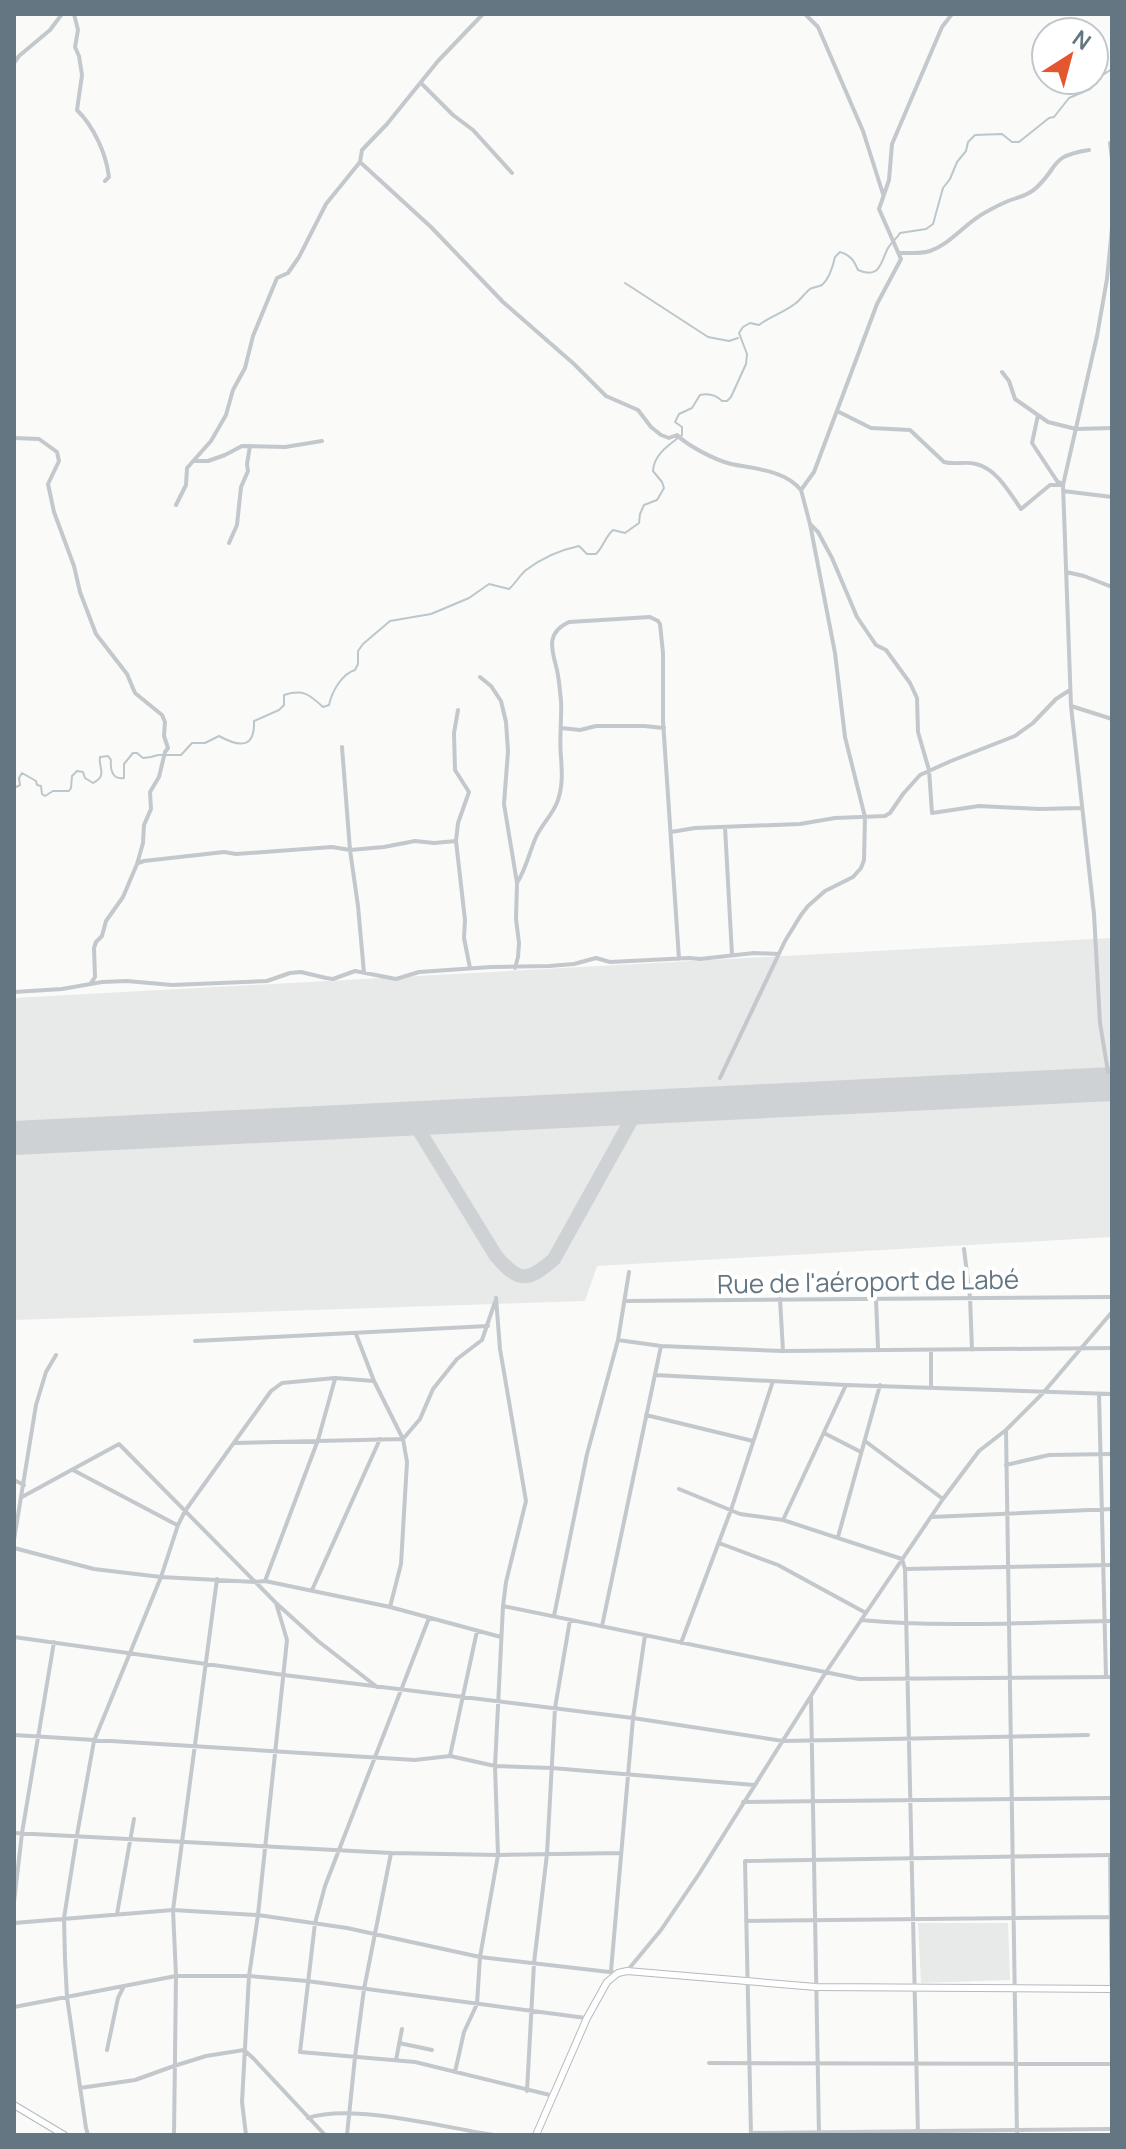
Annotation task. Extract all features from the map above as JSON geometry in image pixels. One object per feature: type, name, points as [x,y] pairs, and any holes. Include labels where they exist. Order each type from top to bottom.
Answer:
[{"type":"main road","points":[[536,2135],[587,2018],[615,1972],[816,1987],[1112,1989]]},
{"type":"main road","points":[[14,2105],[64,2135]]},
{"type":"street","points":[[14,63],[50,30],[62,14]]},
{"type":"street","points":[[74,14],[78,30],[75,47],[82,75],[77,110],[98,141],[108,171],[109,177],[105,181]]},
{"type":"street","points":[[176,505],[186,485],[187,468],[211,441],[226,415],[277,278],[288,273],[299,257],[326,204],[360,162],[362,150],[483,14]]},
{"type":"street","points":[[805,14],[818,27],[863,131],[884,194]]},
{"type":"street","points":[[801,490],[814,472],[877,304],[901,259],[879,209],[889,180],[892,144],[942,27],[952,14]]},
{"type":"street","points":[[422,84],[473,130],[512,173]]},
{"type":"street","points":[[1110,143],[1112,159]]},
{"type":"street","points":[[898,253],[927,252],[946,243],[984,213],[1028,194],[1064,155],[1089,150]]},
{"type":"street","points":[[360,162],[431,227],[503,302],[606,396],[638,410],[661,435],[679,437],[720,461],[780,476],[801,490],[835,653],[845,737],[865,817],[864,860],[853,877],[825,891],[808,906],[779,954],[720,1078]]},
{"type":"street","points":[[1108,1072],[1100,1023],[1094,914],[1071,706],[1063,488],[1097,336],[1112,228]]},
{"type":"street","points":[[1002,372],[1009,381],[1015,399],[1048,422],[1076,429],[1112,428]]},
{"type":"street","points":[[837,411],[871,428],[910,430],[944,462],[975,463],[990,470],[1005,485],[1021,509],[1050,485],[1112,497]]},
{"type":"street","points":[[1038,415],[1032,443],[1063,488]]},
{"type":"street","points":[[14,438],[39,439],[57,452],[59,461],[48,484],[54,512],[96,634],[127,674],[135,693],[162,715],[165,722],[164,736],[168,748],[159,777],[150,792],[151,809],[144,825],[143,843],[123,897],[96,942],[91,983]]},
{"type":"street","points":[[193,461],[208,461],[242,446],[285,447],[322,441]]},
{"type":"street","points":[[229,543],[237,525],[250,446]]},
{"type":"street","points":[[810,524],[832,558],[857,617],[876,645],[886,650],[917,698],[918,732],[929,770],[932,813],[979,806],[1082,808]]},
{"type":"street","points":[[1066,572],[1112,587]]},
{"type":"street","points":[[517,883],[538,832],[557,804],[563,768],[560,756],[560,693],[551,648],[559,626],[569,622],[650,617],[660,624],[663,653],[664,728],[679,959]]},
{"type":"street","points":[[480,677],[501,701],[506,722],[508,751],[504,804],[517,883],[518,957],[515,968]]},
{"type":"street","points":[[671,832],[695,828],[800,824],[835,818],[878,817],[890,813],[912,783],[929,770],[1015,736],[1070,690]]},
{"type":"street","points":[[1071,706],[1112,719]]},
{"type":"street","points":[[458,710],[454,733],[455,770],[469,792],[458,823],[456,841],[465,920],[464,938],[470,968]]},
{"type":"street","points":[[561,728],[664,728]]},
{"type":"street","points":[[342,747],[364,973]]},
{"type":"street","points":[[725,827],[732,955]]},
{"type":"street","points":[[137,864],[224,852],[236,854],[332,847],[350,850],[415,841],[456,841]]},
{"type":"street","points":[[14,992],[127,981],[172,985],[267,981],[301,972],[333,979],[355,971],[396,979],[419,972],[574,964],[596,958],[610,962],[779,954]]},
{"type":"street","points":[[964,1249],[972,1350]]},
{"type":"street","points":[[554,1616],[587,1454],[618,1340],[629,1272]]},
{"type":"street","name":"Rue de l'aéroport de Labé","points":[[624,1301],[1112,1297]]},
{"type":"street","points":[[234,1443],[403,1439],[420,1419],[433,1389],[457,1359],[482,1340],[496,1298],[500,1349],[526,1501],[503,1606],[495,1766],[498,1855],[480,1957],[477,2004],[464,2032],[455,2072]]},
{"type":"street","points":[[780,1299],[783,1351]]},
{"type":"street","points":[[876,1299],[878,1349]]},
{"type":"street","points":[[627,1971],[661,1930],[699,1874],[811,1695],[943,1499],[979,1451],[1006,1430],[1043,1393],[1112,1312]]},
{"type":"street","points":[[195,1341],[488,1326]]},
{"type":"street","points":[[356,1334],[374,1381],[403,1439],[407,1462],[401,1564],[390,1607]]},
{"type":"street","points":[[618,1340],[661,1346],[783,1351],[1112,1348]]},
{"type":"street","points":[[602,1626],[661,1346]]},
{"type":"street","points":[[931,1350],[931,1388]]},
{"type":"street","points":[[14,1540],[36,1405],[46,1372],[56,1355]]},
{"type":"street","points":[[655,1375],[1112,1394]]},
{"type":"street","points":[[88,2135],[67,1997],[64,1918],[94,1741],[185,1511],[271,1391],[282,1383],[335,1378],[374,1381]]},
{"type":"street","points":[[265,1581],[318,1440],[335,1378]]},
{"type":"street","points":[[681,1643],[731,1510],[773,1380]]},
{"type":"street","points":[[783,1520],[846,1385]]},
{"type":"street","points":[[838,1538],[880,1385]]},
{"type":"street","points":[[503,1606],[859,1679],[1109,1677],[1099,1394]]},
{"type":"street","points":[[646,1415],[753,1441]]},
{"type":"street","points":[[1006,1430],[1017,2133]]},
{"type":"street","points":[[824,1433],[861,1452]]},
{"type":"street","points":[[312,1591],[380,1439]]},
{"type":"street","points":[[865,1441],[943,1499]]},
{"type":"street","points":[[22,1497],[119,1444],[276,1603],[377,1687]]},
{"type":"street","points":[[1006,1465],[1049,1455],[1112,1454]]},
{"type":"street","points":[[73,1470],[178,1525]]},
{"type":"street","points":[[14,1480],[24,1485]]},
{"type":"street","points":[[679,1489],[740,1514],[783,1520],[902,1559]]},
{"type":"street","points":[[931,1517],[1112,1509]]},
{"type":"street","points":[[719,1543],[778,1565],[866,1613]]},
{"type":"street","points":[[14,1548],[94,1569],[161,1577],[265,1581],[390,1607],[501,1637]]},
{"type":"street","points":[[902,1559],[907,1624],[918,2133]]},
{"type":"street","points":[[905,1569],[1112,1565]]},
{"type":"street","points":[[174,2135],[176,1976],[173,1910],[217,1579]]},
{"type":"street","points":[[246,2135],[242,2102],[249,1976],[287,1640],[276,1603]]},
{"type":"street","points":[[429,1618],[325,1886],[315,1923],[300,2052],[415,2062],[554,2096]]},
{"type":"street","points":[[527,2091],[534,1963],[547,1854],[555,1708],[570,1620]]},
{"type":"street","points":[[861,1620],[907,1624],[1009,1625],[1112,1621]]},
{"type":"street","points":[[450,1756],[477,1631]]},
{"type":"street","points":[[14,1923],[173,1910],[258,1915],[374,1934],[480,1957],[615,1972],[628,1774],[645,1635]]},
{"type":"street","points":[[14,1637],[284,1675],[633,1718],[783,1741],[1088,1735]]},
{"type":"street","points":[[14,1902],[22,1833],[54,1642]]},
{"type":"street","points":[[811,1695],[819,2134]]},
{"type":"street","points":[[14,1735],[415,1760],[450,1756],[495,1766],[754,1785]]},
{"type":"street","points":[[743,1802],[1112,1798]]},
{"type":"street","points":[[117,1914],[134,1819]]},
{"type":"street","points":[[14,1833],[391,1853],[621,1853]]},
{"type":"street","points":[[347,2135],[364,1989],[391,1853]]},
{"type":"street","points":[[1112,2014],[1111,1855],[745,1861],[751,2134],[1017,2133],[1112,2129]]},
{"type":"street","points":[[746,1921],[1111,1917]]},
{"type":"street","points":[[14,2007],[176,1976],[249,1976],[587,2018]]},
{"type":"street","points":[[107,2050],[118,1998],[124,1986]]},
{"type":"street","points":[[396,2060],[402,2029]]},
{"type":"street","points":[[399,2043],[432,2050]]},
{"type":"street","points":[[80,2088],[135,2080],[206,2056],[244,2050]]},
{"type":"street","points":[[244,2050],[325,2135]]},
{"type":"street","points":[[709,2063],[1112,2064]]},
{"type":"street","points":[[308,2118],[322,2113],[398,2118],[454,2132],[494,2135]]},
{"type":"shaded area","points":[[1112,938],[1112,1237],[597,1266],[585,1301],[14,1320],[14,998]]},
{"type":"shaded area","points":[[918,1923],[1008,1923],[1010,1980],[921,1983]]},
{"type":"waterway","points":[[14,788],[20,785],[22,773],[36,781],[45,796],[53,791],[69,791],[72,776],[77,771],[83,772],[85,778],[93,783],[98,780],[101,774],[100,757],[108,756],[114,776],[124,778],[124,764],[133,753],[143,758],[181,755],[192,743],[205,743],[219,736],[233,742],[249,741],[254,721],[279,710],[284,705],[284,695],[301,693],[323,707],[329,705],[338,684],[355,670],[358,651],[363,644],[390,621],[431,614],[469,598],[489,584],[509,589],[532,566],[565,550],[579,546],[587,554],[596,554],[613,530],[625,533],[639,523],[644,505],[657,500],[664,488],[653,471],[654,465],[663,450],[682,435],[682,427],[675,422],[679,414],[692,408],[700,395],[712,395],[722,401],[731,397],[746,364],[747,354],[739,333],[743,327],[750,323],[759,325],[792,306],[810,289],[822,285],[840,252],[852,259],[858,270],[875,272],[900,233],[926,229],[933,224],[943,188],[975,135],[1002,134],[1012,142],[1019,142],[1054,117],[1069,98],[1090,89],[1112,69]]},
{"type":"waterway","points":[[625,283],[708,337],[729,341],[738,338]]},
{"type":"taxiway","points":[[412,1119],[496,1256],[511,1271],[524,1276],[537,1272],[554,1259],[638,1108]]},
{"type":"runway","points":[[14,1138],[1112,1084]]}]
